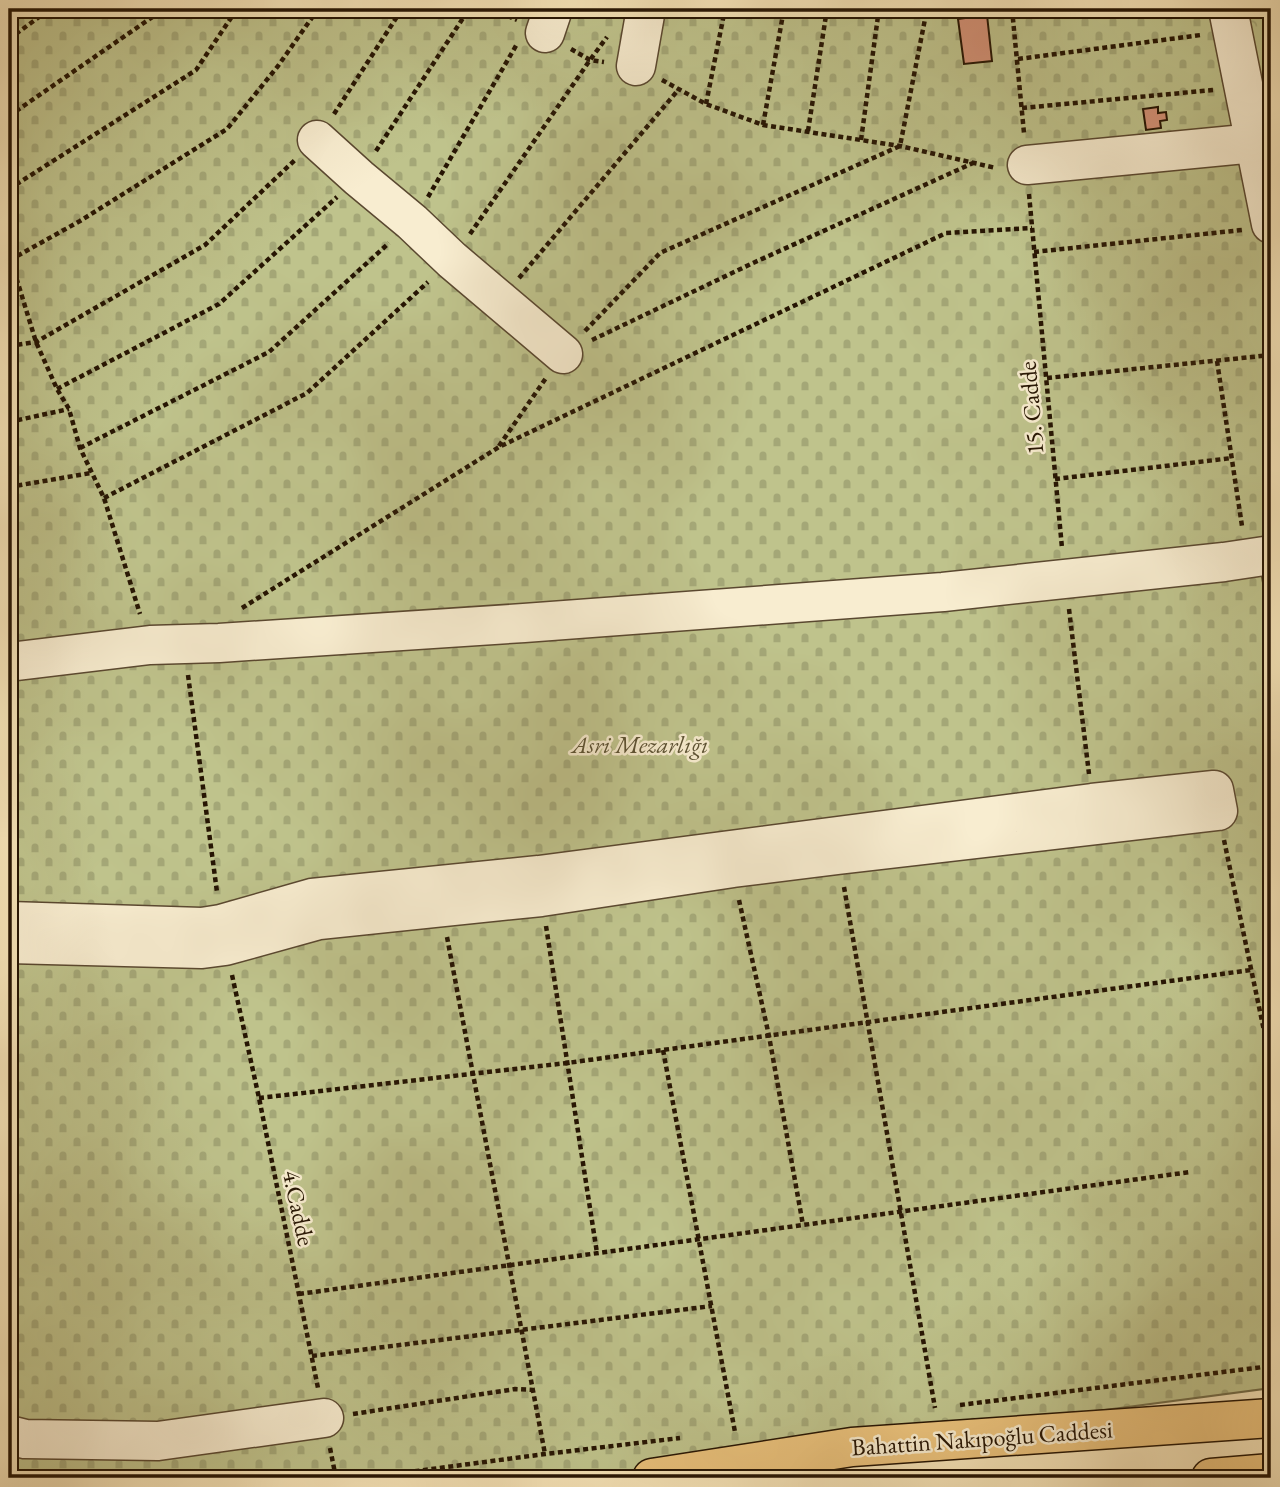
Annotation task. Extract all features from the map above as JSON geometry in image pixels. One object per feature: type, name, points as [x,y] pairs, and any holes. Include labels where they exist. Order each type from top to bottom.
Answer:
[{"type":"main road","name":"Bahattin Nakıpoğlu Caddesi","points":[[652,1478],[852,1447],[1271,1418]]},
{"type":"main road","points":[[1211,1478],[1271,1473]]},
{"type":"lane","points":[[636,66],[646,9]]},
{"type":"lane","points":[[1230,20],[1255,143],[1258,227]]},
{"type":"lane","points":[[317,140],[563,354]]},
{"type":"lane","points":[[1027,170],[1255,143]]},
{"type":"lane","points":[[9,662],[167,645],[524,623],[943,592],[1259,557]]},
{"type":"lane","points":[[9,921],[202,927],[223,935],[319,920],[541,897],[733,868],[1218,811],[1214,790],[1092,803],[539,875],[312,898],[223,935],[202,949],[9,944]]},
{"type":"lane","points":[[9,1435],[25,1439],[158,1441],[324,1418]]},
{"type":"path","points":[[9,39],[50,9]]},
{"type":"path","points":[[9,116],[164,9]]},
{"type":"path","points":[[9,189],[196,70],[237,9]]},
{"type":"path","points":[[10,258],[80,221],[227,129],[278,66],[318,9]]},
{"type":"path","points":[[9,346],[36,342],[205,245],[317,140],[402,9]]},
{"type":"path","points":[[57,389],[219,304],[359,178],[469,9]]},
{"type":"path","points":[[492,9],[542,22],[590,60],[636,66],[706,104],[763,125],[900,146],[973,163],[1027,170]]},
{"type":"path","points":[[706,104],[725,9]]},
{"type":"path","points":[[763,125],[784,9]]},
{"type":"path","points":[[808,131],[827,9]]},
{"type":"path","points":[[861,140],[879,9]]},
{"type":"path","points":[[900,146],[927,9]]},
{"type":"path","name":"15. Cadde","points":[[1012,9],[1055,479],[1092,803]]},
{"type":"path","points":[[1018,59],[1230,20]]},
{"type":"path","points":[[80,448],[269,352],[412,222],[542,22]]},
{"type":"path","points":[[104,498],[307,393],[452,260],[608,37],[610,27]]},
{"type":"path","points":[[1022,108],[1244,88]]},
{"type":"path","points":[[500,300],[679,89]]},
{"type":"path","points":[[499,447],[563,354],[660,253],[900,146]]},
{"type":"path","points":[[563,354],[753,263],[973,163]]},
{"type":"path","points":[[1034,252],[1258,227]]},
{"type":"path","points":[[242,608],[499,447],[946,233],[1032,228]]},
{"type":"path","name":"4.Cadde","points":[[10,258],[36,342],[69,409],[80,448],[167,645],[223,935],[336,1478]]},
{"type":"path","points":[[1046,378],[1271,355]]},
{"type":"path","points":[[1217,361],[1232,458],[1259,557]]},
{"type":"path","points":[[9,422],[69,409]]},
{"type":"path","points":[[1055,479],[1232,458]]},
{"type":"path","points":[[9,487],[91,473]]},
{"type":"path","points":[[1218,811],[1271,1064]]},
{"type":"path","points":[[838,855],[935,1408]]},
{"type":"path","points":[[733,868],[769,1035],[803,1225]]},
{"type":"path","points":[[541,897],[597,1253]]},
{"type":"path","points":[[441,908],[545,1454]]},
{"type":"path","points":[[259,1098],[567,1063],[1251,970]]},
{"type":"path","points":[[663,1050],[734,1432]]},
{"type":"path","points":[[299,1294],[1190,1172]]},
{"type":"path","points":[[312,1356],[712,1306]]},
{"type":"path","points":[[324,1418],[515,1389],[533,1390]]},
{"type":"green space","name":"Asri Mezarlığı","points":[[9,9],[1247,9],[1271,144],[1271,923],[1265,926],[1271,957],[1271,1388],[593,1478],[9,1478]]},
{"type":"green space","points":[[1247,9],[1271,9],[1271,144]]},
{"type":"building","points":[[987,15],[992,61],[964,64],[958,19]]},
{"type":"building","points":[[1158,107],[1158,113],[1166,112],[1167,120],[1160,121],[1161,128],[1146,130],[1143,109]]},
{"type":"building","points":[[1271,564],[1271,655],[1261,565]]}]
